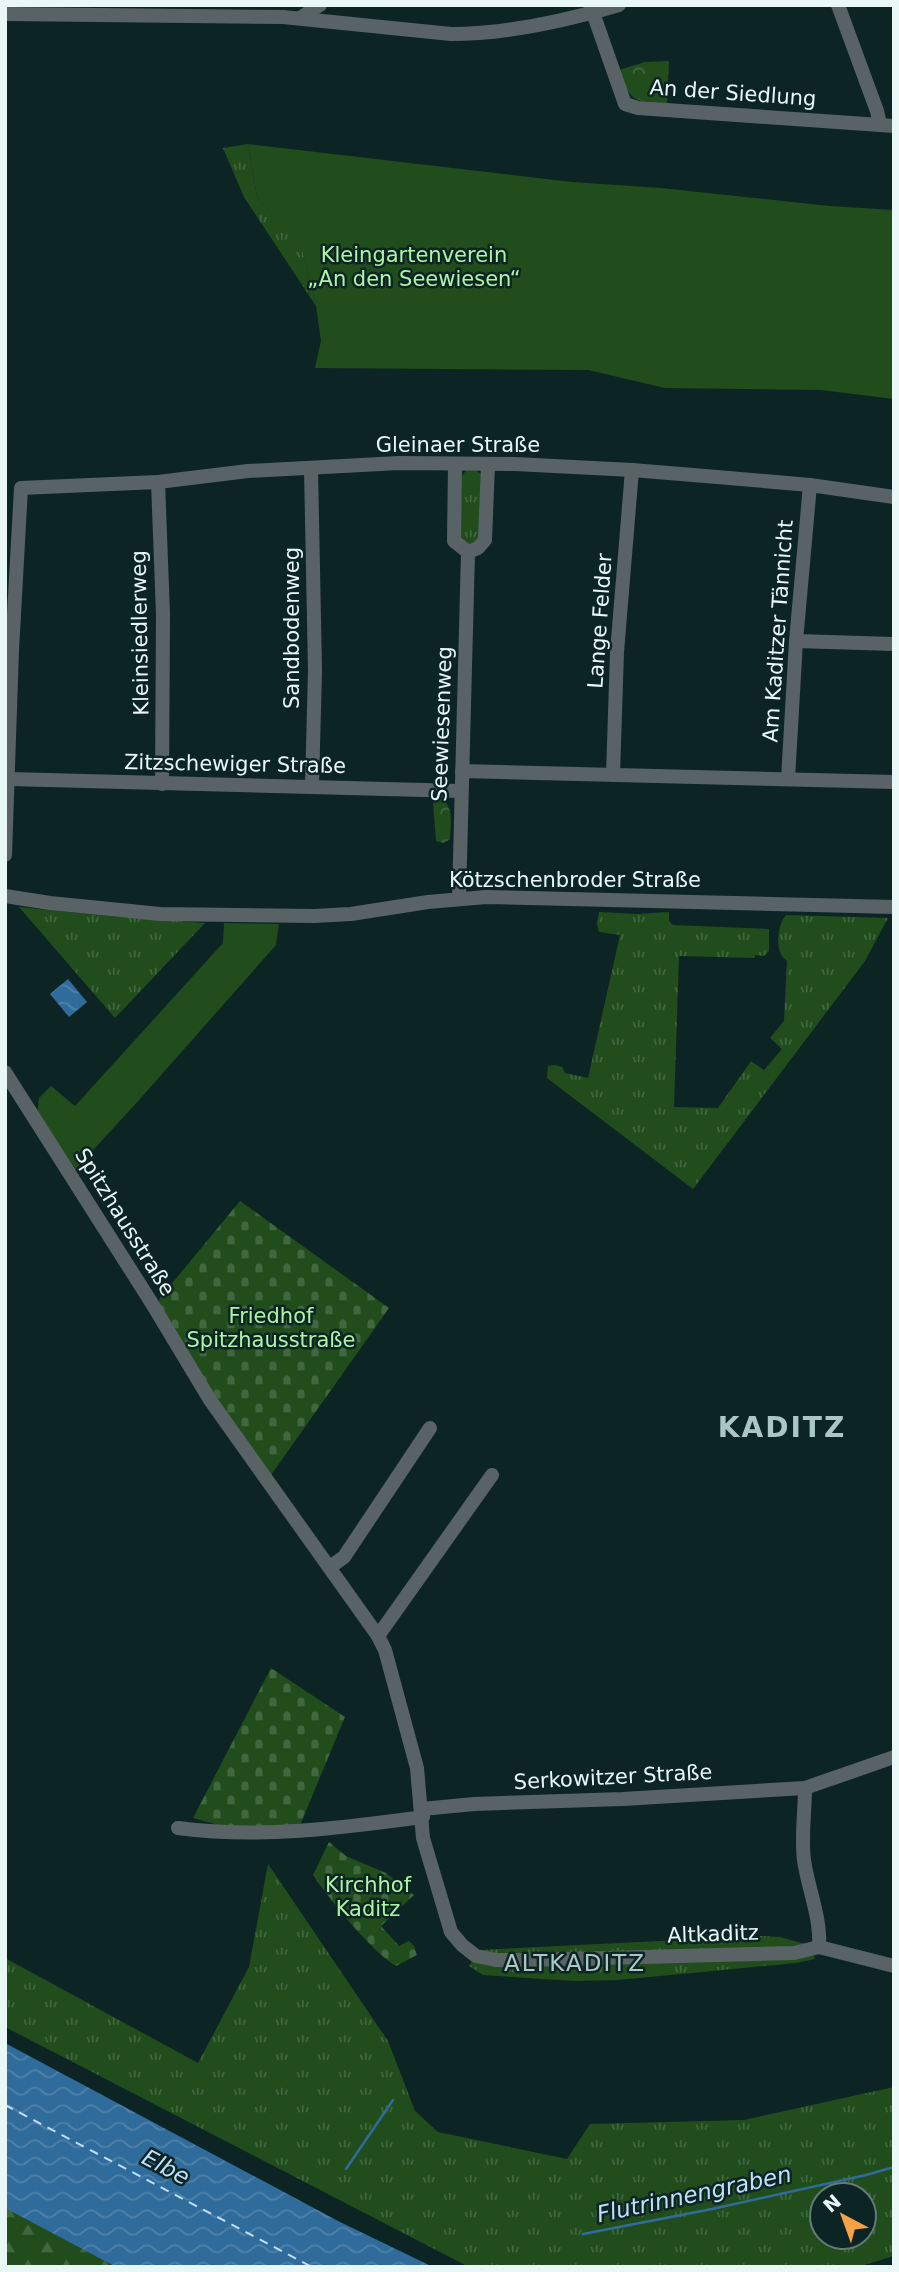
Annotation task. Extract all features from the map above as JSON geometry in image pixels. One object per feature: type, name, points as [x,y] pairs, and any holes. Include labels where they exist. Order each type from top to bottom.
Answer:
[{"type":"street","points":[[300,18],[320,5]]},
{"type":"street","points":[[5,14],[267,11],[300,18],[472,34],[541,24],[591,9],[619,5]]},
{"type":"street","points":[[838,5],[877,111],[887,125]]},
{"type":"street","name":"An der Siedlung","points":[[591,9],[625,104],[638,108],[887,125]]},
{"type":"street","name":"Gleinaer Straße","points":[[9,779],[12,650],[21,488],[158,482],[248,471],[399,463],[632,470],[810,485],[894,497]]},
{"type":"street","name":"Seewiesenweg","points":[[455,464],[454,541],[468,552],[459,898]]},
{"type":"street","points":[[468,552],[478,548],[485,540],[488,465]]},
{"type":"street","name":"Sandbodenweg","points":[[311,469],[315,670],[312,786]]},
{"type":"street","name":"Lange Felder","points":[[613,775],[617,652],[632,470]]},
{"type":"street","name":"Kleinsiedlerweg","points":[[158,482],[163,614],[162,783]]},
{"type":"street","name":"Am Kaditzer Tännicht","points":[[788,779],[796,641],[810,485]]},
{"type":"street","points":[[796,641],[894,644]]},
{"type":"street","points":[[462,771],[894,782]]},
{"type":"street","points":[[5,855],[9,779]]},
{"type":"street","name":"Zitzschewiger Straße","points":[[9,779],[461,791]]},
{"type":"street","name":"Kötzschenbroder Straße","points":[[5,896],[160,914],[314,916],[351,914],[459,898],[520,897],[894,907]]},
{"type":"street","name":"Spitzhausstraße","points":[[5,1072],[210,1400],[378,1636],[385,1650],[412,1746],[422,1813]]},
{"type":"street","points":[[330,1567],[344,1557],[430,1428]]},
{"type":"street","points":[[378,1636],[492,1475]]},
{"type":"street","name":"Serkowitzer Straße","points":[[178,1828],[206,1832],[275,1833],[328,1829],[474,1804],[623,1799],[806,1788],[894,1757]]},
{"type":"street","points":[[806,1788],[804,1856],[821,1929],[819,1947],[894,1966]]},
{"type":"street","name":"Altkaditz","points":[[422,1813],[423,1838],[450,1932],[476,1956],[496,1960],[653,1957],[794,1953],[819,1947]]},
{"type":"green space","points":[[669,61],[667,103],[640,100],[631,95],[619,70],[645,62]]},
{"type":"green space","points":[[248,144],[257,197],[302,248],[316,306],[244,197],[223,148]]},
{"type":"green space","name":"Kleingartenverein „An den Seewiesen“","points":[[248,144],[572,182],[894,210],[894,399],[821,390],[665,388],[588,370],[315,368],[321,341],[316,306],[302,249],[257,197]]},
{"type":"green space","points":[[467,470],[475,470],[483,475],[482,534],[476,544],[461,544],[456,516],[458,485]]},
{"type":"green space","points":[[441,797],[451,816],[450,839],[444,843],[436,841],[433,802]]},
{"type":"green space","points":[[19,907],[118,917],[205,923],[115,1018]]},
{"type":"green space","points":[[599,912],[669,912],[669,921],[673,925],[769,929],[769,951],[764,956],[679,956],[674,1107],[718,1108],[751,1061],[764,1070],[782,1049],[770,1038],[784,1021],[787,961],[780,952],[778,939],[786,915],[888,918],[865,961],[693,1189],[547,1078],[548,1066],[555,1065],[562,1067],[565,1073],[588,1078],[620,935],[599,932]]},
{"type":"green space","points":[[224,923],[279,924],[276,945],[73,1172],[37,1115],[39,1098],[51,1086],[75,1106],[223,943]]},
{"type":"green space","name":"Friedhof Spitzhausstraße","points":[[240,1201],[389,1308],[271,1475],[214,1398],[158,1306],[160,1298]]},
{"type":"green space","points":[[271,1668],[345,1717],[298,1830],[229,1828],[193,1818]]},
{"type":"green space","name":"Kirchhof Kaditz","points":[[329,1842],[346,1856],[386,1873],[414,1895],[381,1926],[399,1946],[409,1941],[417,1955],[396,1966],[363,1937],[330,1898],[313,1875]]},
{"type":"green space","points":[[268,1864],[388,2041],[415,2111],[438,2132],[567,2159],[590,2124],[744,2120],[894,2087],[894,2256],[857,2267],[469,2267],[5,2027],[5,1958],[198,2063],[249,1967]]},
{"type":"green space","points":[[780,1937],[809,1945],[815,1959],[618,1980],[574,1981],[483,1975],[469,1966],[480,1950]]},
{"type":"green space","points":[[5,2208],[116,2267],[5,2267]]},
{"type":"water","points":[[68,979],[87,1002],[69,1017],[50,994]]},
{"type":"water","name":"Elbe","points":[[5,2043],[338,2221],[433,2267],[116,2267],[5,2208]]},
{"type":"waterway","points":[[346,2169],[393,2100]]},
{"type":"waterway","name":"Flutrinnengraben","points":[[583,2234],[712,2209],[894,2167]]},
{"type":"ferry route","points":[[5,2105],[312,2267]]},
{"type":"district","name":"KADITZ","points":[[782,1427]]},
{"type":"district","name":"ALTKADITZ","points":[[575,1963]]}]
